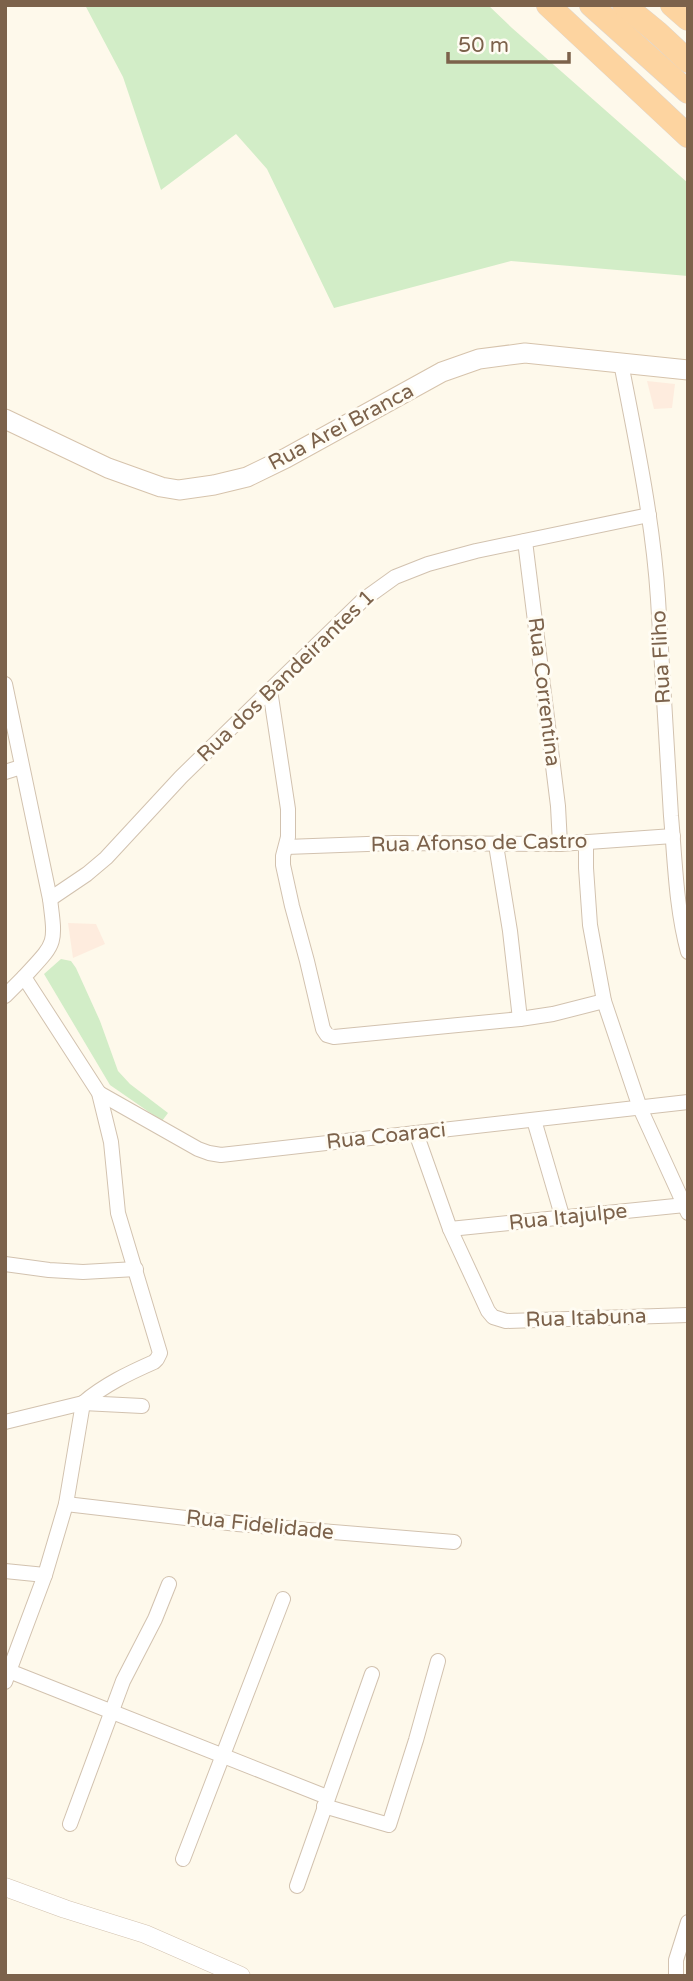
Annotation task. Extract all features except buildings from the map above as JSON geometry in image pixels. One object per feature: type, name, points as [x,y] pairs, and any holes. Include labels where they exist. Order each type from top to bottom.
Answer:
[{"type":"highway","points":[[548,5],[688,136]]},
{"type":"highway","points":[[591,5],[688,92]]},
{"type":"highway","points":[[624,5],[688,61]]},
{"type":"highway","points":[[672,5],[688,19]]},
{"type":"main road","name":"Rua Arei Branca","points":[[5,419],[108,468],[161,487],[179,490],[247,477],[442,372],[479,359],[525,354],[688,370]]},
{"type":"street","name":"Rua Fliho","points":[[621,363],[649,515],[658,596],[662,694],[679,908],[688,952]]},
{"type":"street","name":"Rua dos Bandeirantes 1","points":[[50,899],[106,858],[181,776],[363,600],[395,577],[428,564],[476,551],[649,515]]},
{"type":"street","name":"Rua Correntina","points":[[525,541],[558,806],[560,844]]},
{"type":"street","points":[[5,684],[50,899],[54,931],[52,945],[5,996]]},
{"type":"street","points":[[270,690],[288,808],[289,824],[283,864],[323,1029],[327,1035],[334,1037],[520,1019],[604,1001]]},
{"type":"street","points":[[5,772],[21,767]]},
{"type":"street","name":"Rua Afonso de Castro","points":[[286,847],[394,843],[560,844],[673,836]]},
{"type":"street","points":[[586,842],[590,925],[604,1001],[640,1108],[686,1209]]},
{"type":"street","points":[[496,845],[510,931],[520,1019]]},
{"type":"street","points":[[24,977],[99,1093],[111,1142],[118,1213],[159,1349],[157,1359],[96,1392],[83,1403],[66,1504],[45,1575],[7,1677],[110,1711],[389,1825],[438,1661]]},
{"type":"street","name":"Rua Coaraci","points":[[99,1093],[208,1153],[221,1155],[688,1102]]},
{"type":"street","points":[[534,1120],[563,1219]]},
{"type":"street","points":[[416,1133],[450,1229]]},
{"type":"street","name":"Rua Itajulpe","points":[[450,1229],[686,1209]]},
{"type":"street","name":"Rua Itabuna","points":[[450,1229],[493,1317],[506,1321],[688,1314]]},
{"type":"street","points":[[5,1264],[83,1272],[136,1269]]},
{"type":"street","points":[[5,1422],[83,1403],[142,1406]]},
{"type":"street","name":"Rua Fidelidade","points":[[66,1504],[237,1524],[454,1542]]},
{"type":"street","points":[[5,1572],[45,1575]]},
{"type":"street","points":[[70,1824],[110,1711],[169,1584]]},
{"type":"street","points":[[183,1859],[283,1599]]},
{"type":"street","points":[[297,1886],[372,1674]]},
{"type":"street","points":[[5,1887],[145,1934],[241,1976]]},
{"type":"street","points":[[676,1976],[676,1960],[688,1922]]},
{"type":"shaded area","points":[[647,381],[675,384],[672,408],[654,409]]},
{"type":"shaded area","points":[[68,923],[96,924],[105,944],[73,958]]},
{"type":"green space","points":[[85,5],[488,5],[688,183],[688,276],[511,261],[334,308],[267,169],[236,134],[161,190],[123,77]]},
{"type":"green space","points":[[61,959],[71,961],[76,968],[100,1021],[118,1071],[130,1084],[168,1113],[162,1121],[110,1085],[44,974]]}]
